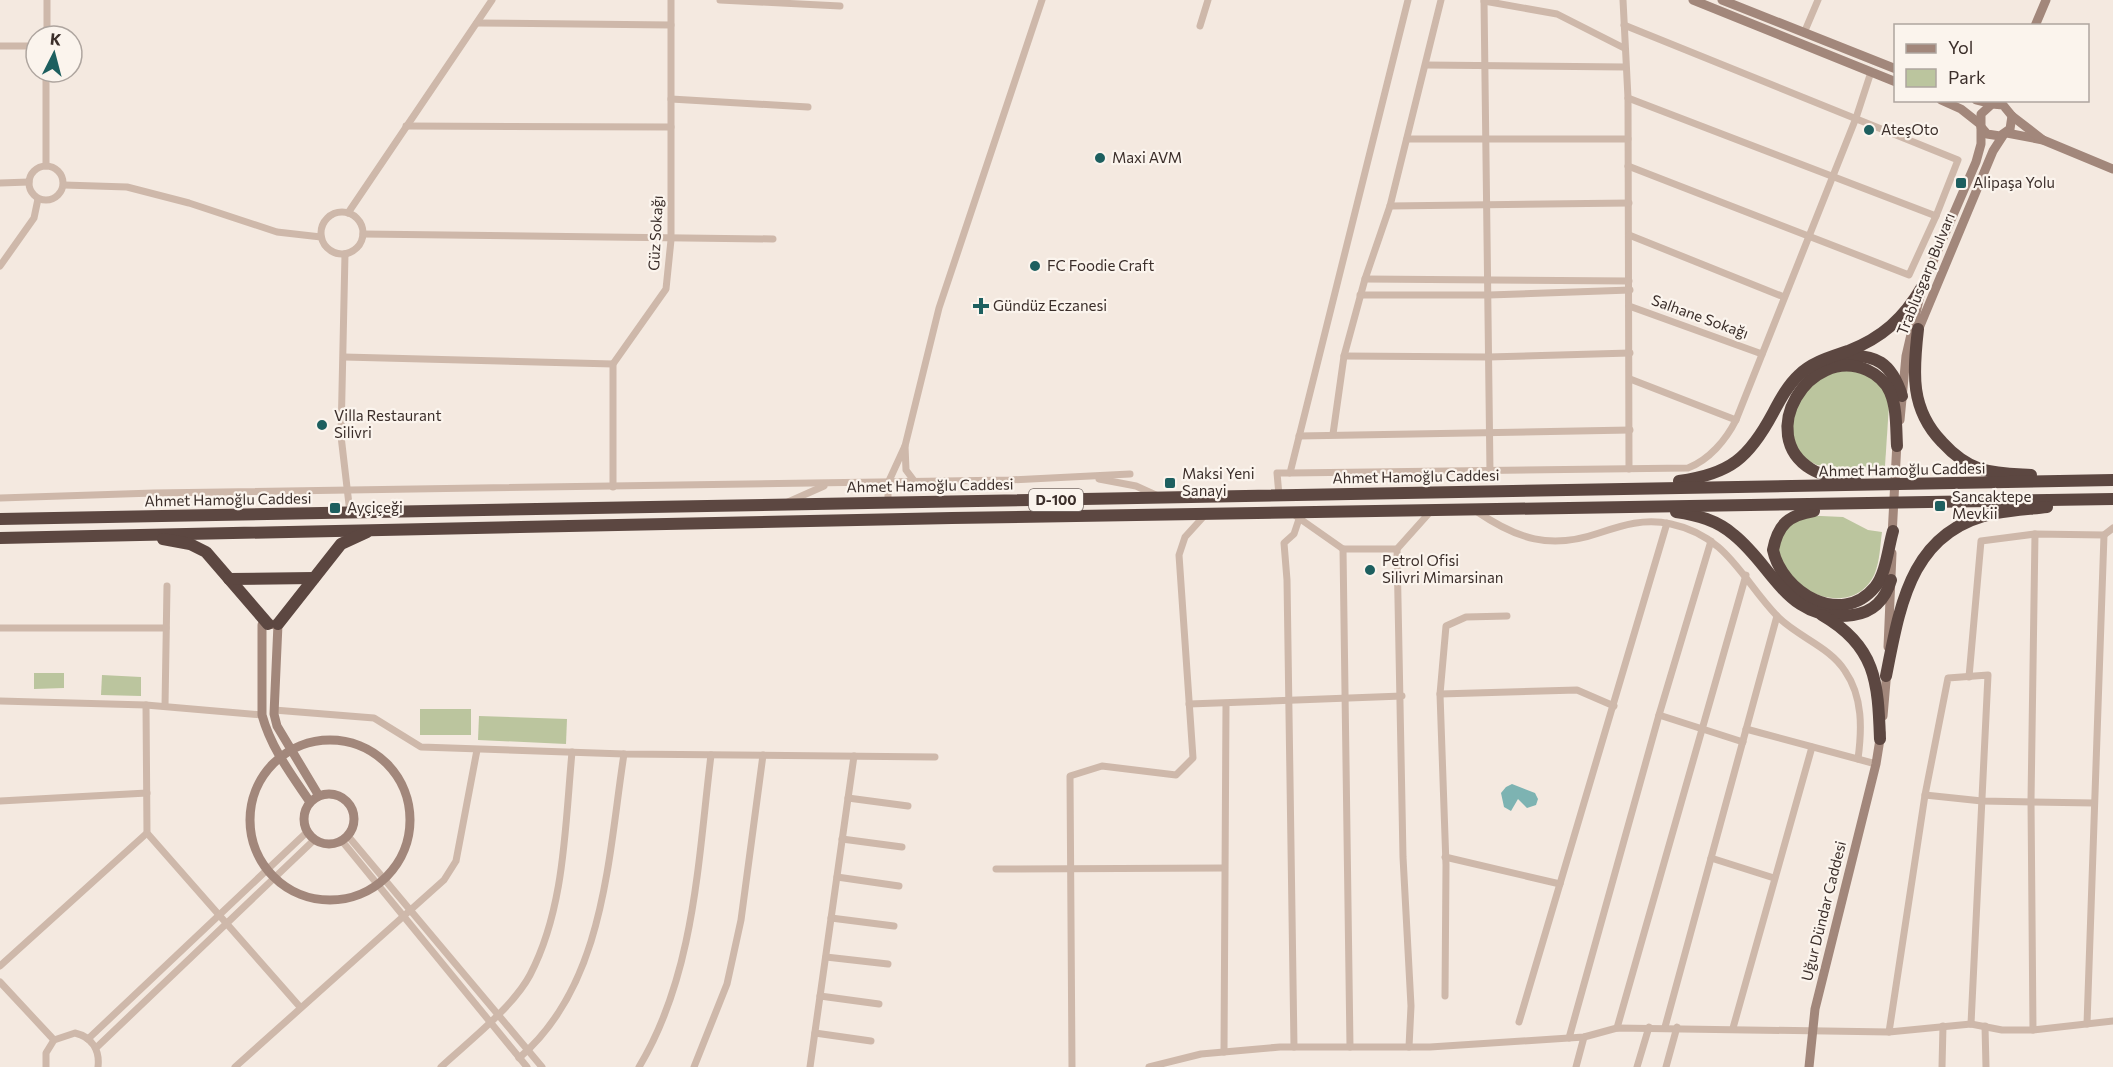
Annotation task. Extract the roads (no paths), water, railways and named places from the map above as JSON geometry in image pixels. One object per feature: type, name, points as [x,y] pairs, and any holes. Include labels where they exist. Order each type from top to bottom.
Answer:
[{"type":"highway","points":[[1632,488],[1707,477],[1730,467],[1758,440],[1781,398],[1798,375],[1827,358],[1867,344],[1882,335],[1910,309],[1922,287]]},
{"type":"highway","points":[[1918,329],[1915,370],[1919,405],[1931,431],[1953,453],[1978,468],[2002,474],[2095,480]]},
{"type":"highway","points":[[1827,358],[1847,356],[1880,361],[1895,375],[1902,396]]},
{"type":"highway","points":[[1886,486],[1823,474],[1803,463],[1792,449],[1788,437],[1789,416],[1795,396],[1811,379],[1826,370],[1848,366],[1868,371],[1889,390],[1893,405],[1897,446]]},
{"type":"highway","name":"Ahmet Hamoğlu Caddesi","points":[[0,519],[888,501],[1632,488],[1886,486],[2113,480]]},
{"type":"highway","points":[[1886,676],[1904,594],[1911,578],[1934,545],[1971,521],[1995,513],[2097,499]]},
{"type":"highway","name":"D-100","points":[[0,538],[1205,515],[1294,516],[1473,509],[2113,499]]},
{"type":"highway","points":[[1884,504],[1814,511],[1790,517],[1779,529],[1775,540],[1775,561],[1785,578],[1809,597],[1831,604],[1852,602],[1862,598],[1876,585],[1893,531]]},
{"type":"highway","points":[[1618,507],[1675,512],[1712,521],[1735,535],[1785,592],[1847,632],[1868,658],[1876,682],[1880,739]]},
{"type":"highway","points":[[117,535],[162,538],[190,544],[206,552],[273,624],[341,544],[360,534],[389,529]]},
{"type":"highway","points":[[230,579],[314,578]]},
{"type":"highway","points":[[1813,610],[1845,616],[1868,611],[1883,599],[1891,580]]},
{"type":"main road","points":[[1693,0],[1729,4],[1894,68]]},
{"type":"main road","points":[[2036,24],[2046,0]]},
{"type":"main road","points":[[1729,4],[1894,81]]},
{"type":"main road","points":[[1871,72],[1875,61]]},
{"type":"main road","points":[[1946,102],[1962,109],[1991,136],[2006,134],[2043,140],[2113,169]]},
{"type":"main road","points":[[2006,134],[2012,125],[2012,102]]},
{"type":"main road","points":[[1981,126],[1983,110],[1994,103],[2003,105],[2043,140]]},
{"type":"main road","name":"Trablusgarp Bulvarı","points":[[1891,580],[1897,446],[1906,356],[1922,287],[1976,162],[1981,144],[1981,126]]},
{"type":"main road","name":"Trablusgarp Bulvarı","points":[[1902,396],[1918,329],[1994,151],[2006,134]]},
{"type":"main road","name":"Uğur Dündar Caddesi","points":[[1809,1067],[1815,1009],[1876,764],[1886,676],[1891,580]]},
{"type":"main road","points":[[310,802],[279,756],[262,716],[262,625],[273,624],[274,710],[277,726],[319,796]]},
{"type":"main road","points":[[322,739],[349,742],[379,757],[396,775],[404,790],[410,810],[410,830],[405,850],[381,882],[355,898],[320,900],[300,894],[267,869],[255,849],[249,816],[252,797],[260,780],[279,756],[290,750],[306,742],[322,739]]},
{"type":"main road","points":[[336,795],[350,804],[354,820],[345,838],[325,844],[314,840],[307,832],[303,817],[310,802],[319,796],[336,795]]},
{"type":"street","points":[[47,0],[47,24]]},
{"type":"street","points":[[348,213],[492,0]]},
{"type":"street","name":"Güz Sokağı","points":[[613,364],[666,289],[671,240],[671,0]]},
{"type":"street","points":[[720,0],[840,6]]},
{"type":"street","points":[[888,501],[888,483],[905,446],[939,308],[1042,0]]},
{"type":"street","points":[[1200,26],[1208,0]]},
{"type":"street","points":[[1290,473],[1408,0]]},
{"type":"street","points":[[1333,434],[1344,356],[1360,295],[1390,206],[1441,0]]},
{"type":"street","points":[[1623,0],[1628,98],[1629,469]]},
{"type":"street","points":[[1804,33],[1818,0]]},
{"type":"street","points":[[1490,472],[1484,1],[1557,14],[1624,48]]},
{"type":"street","points":[[477,23],[671,25]]},
{"type":"street","points":[[1624,24],[1958,160],[1909,275],[1628,166]]},
{"type":"street","points":[[0,46],[24,46]]},
{"type":"street","points":[[1426,65],[1625,67]]},
{"type":"street","points":[[1279,495],[1277,473],[1688,468],[1712,454],[1736,420],[1856,118],[1871,72]]},
{"type":"street","points":[[46,84],[46,166]]},
{"type":"street","points":[[1628,98],[1936,216]]},
{"type":"street","points":[[671,99],[808,107]]},
{"type":"street","points":[[406,126],[671,127]]},
{"type":"street","points":[[1407,139],[1628,139]]},
{"type":"street","points":[[46,166],[61,173],[64,185],[55,198],[38,199],[32,194],[29,182],[35,170],[46,166]]},
{"type":"street","points":[[0,183],[29,182]]},
{"type":"street","points":[[64,185],[128,187],[189,203],[277,232],[321,237]]},
{"type":"street","points":[[0,266],[34,218],[38,199]]},
{"type":"street","points":[[1390,206],[1629,203]]},
{"type":"street","points":[[348,213],[359,221],[363,234],[358,247],[345,254],[328,248],[321,237],[321,230],[327,218],[334,214],[348,213]]},
{"type":"street","points":[[363,234],[671,240],[773,239]]},
{"type":"street","points":[[1629,235],[1784,297]]},
{"type":"street","points":[[345,254],[341,436],[350,513]]},
{"type":"street","points":[[1365,279],[1489,282],[1629,281]]},
{"type":"street","points":[[1360,295],[1489,295],[1630,291]]},
{"type":"street","name":"Salhane Sokağı","points":[[1629,306],[1762,354]]},
{"type":"street","points":[[1344,356],[1488,357],[1630,353]]},
{"type":"street","points":[[344,357],[613,364],[613,487]]},
{"type":"street","points":[[1630,379],[1736,420]]},
{"type":"street","points":[[1299,436],[1630,430]]},
{"type":"street","points":[[905,446],[906,470],[915,482]]},
{"type":"street","points":[[0,498],[888,483],[1130,474]]},
{"type":"street","points":[[1070,478],[1115,481],[1136,486],[1162,498]]},
{"type":"street","points":[[785,504],[829,484]]},
{"type":"street","points":[[1473,509],[1506,531],[1549,541],[1580,539],[1634,523],[1666,523],[1685,528],[1722,549],[1746,575],[1777,616],[1824,650],[1846,671],[1860,711],[1862,730],[1858,759]]},
{"type":"street","points":[[1409,1047],[1410,1006],[1403,857],[1402,696],[1397,549],[1431,511]]},
{"type":"street","points":[[1072,1067],[1070,776],[1102,766],[1176,775],[1193,758],[1179,555],[1185,537],[1205,515]]},
{"type":"street","points":[[1294,516],[1343,549],[1397,549]]},
{"type":"street","points":[[1294,516],[1294,534],[1284,543],[1287,580],[1294,1047]]},
{"type":"street","points":[[1518,1022],[1614,706],[1666,523]]},
{"type":"street","points":[[1969,676],[1981,541],[2035,534],[2104,535],[2113,528]]},
{"type":"street","points":[[2033,1030],[2031,801],[2035,534]]},
{"type":"street","points":[[2087,1024],[2104,535]]},
{"type":"street","points":[[1569,1038],[1659,716],[1711,542]]},
{"type":"street","points":[[1343,549],[1350,1047]]},
{"type":"street","points":[[1617,1028],[1746,575]]},
{"type":"street","points":[[165,706],[167,586]]},
{"type":"street","points":[[1445,996],[1445,857],[1440,694],[1446,626],[1466,617],[1507,616]]},
{"type":"street","points":[[1665,1027],[1777,616]]},
{"type":"street","points":[[0,628],[166,628]]},
{"type":"street","points":[[1889,1032],[1925,795],[1948,678],[1988,675],[1971,1024]]},
{"type":"street","points":[[1440,694],[1577,690],[1614,706]]},
{"type":"street","points":[[1189,704],[1402,696]]},
{"type":"street","points":[[0,701],[165,706],[262,716]]},
{"type":"street","points":[[1224,1052],[1226,704]]},
{"type":"street","points":[[146,705],[147,833],[300,1007]]},
{"type":"street","points":[[274,710],[374,718],[422,747],[711,755],[935,757]]},
{"type":"street","points":[[1659,716],[1743,742]]},
{"type":"street","points":[[1746,729],[1876,764]]},
{"type":"street","points":[[1733,1028],[1812,747]]},
{"type":"street","points":[[235,1067],[444,880],[456,861],[477,750]]},
{"type":"street","points":[[441,1067],[497,1014],[529,977],[547,936],[560,874],[572,752]]},
{"type":"street","points":[[519,1058],[553,1022],[575,985],[591,944],[606,869],[624,753]]},
{"type":"street","points":[[639,1067],[659,1030],[677,979],[688,932],[711,755]]},
{"type":"street","points":[[694,1067],[727,984],[741,920],[763,755]]},
{"type":"street","points":[[810,1067],[854,756]]},
{"type":"street","points":[[0,801],[147,793]]},
{"type":"street","points":[[1925,795],[1982,801],[2094,803]]},
{"type":"street","points":[[848,798],[908,806]]},
{"type":"street","points":[[88,1039],[307,832]]},
{"type":"street","points":[[0,966],[147,833]]},
{"type":"street","points":[[345,838],[381,882],[410,910],[542,1067]]},
{"type":"street","points":[[96,1048],[314,840]]},
{"type":"street","points":[[842,840],[902,847]]},
{"type":"street","points":[[1445,857],[1560,884]]},
{"type":"street","points":[[1711,858],[1774,878]]},
{"type":"street","points":[[996,869],[1224,868]]},
{"type":"street","points":[[837,877],[898,886]]},
{"type":"street","points":[[381,882],[402,917],[526,1067]]},
{"type":"street","points":[[831,918],[894,926]]},
{"type":"street","points":[[826,957],[888,964]]},
{"type":"street","points":[[0,982],[54,1040]]},
{"type":"street","points":[[820,996],[879,1004]]},
{"type":"street","points":[[1149,1067],[1201,1054],[1224,1052],[1294,1047],[1409,1047],[1569,1038],[1584,1037],[1617,1028],[1677,1027],[1889,1032],[1971,1024],[2002,1030],[2033,1030],[2113,1021]]},
{"type":"street","points":[[1942,1026],[1942,1067]]},
{"type":"street","points":[[1985,1026],[1986,1067]]},
{"type":"street","points":[[1637,1067],[1650,1027]]},
{"type":"street","points":[[1666,1067],[1677,1027]]},
{"type":"street","points":[[46,1067],[46,1053],[54,1040],[75,1033],[88,1039],[96,1048],[98,1067]]},
{"type":"street","points":[[815,1033],[871,1041]]},
{"type":"street","points":[[1576,1067],[1584,1037]]},
{"type":"water","points":[[1512,784],[1535,793],[1538,799],[1536,805],[1527,808],[1518,799],[1511,811],[1504,807],[1501,793]]},
{"type":"place","name":"AteşOto","points":[[1869,130]]},
{"type":"place","name":"Maxi AVM","points":[[1100,158]]},
{"type":"place","name":"Alipaşa Yolu","points":[[1961,183]]},
{"type":"place","name":"FC Foodie Craft","points":[[1035,266]]},
{"type":"place","name":"Gündüz Eczanesi","points":[[981,306]]},
{"type":"place","name":"Villa Restaurant Silivri","points":[[322,425]]},
{"type":"place","name":"Maksi Yeni Sanayi","points":[[1170,483]]},
{"type":"place","name":"Sancaktepe Mevkii","points":[[1940,506]]},
{"type":"place","name":"Ayçiçeği","points":[[335,508]]},
{"type":"place","name":"Petrol Ofisi Silivri Mimarsinan","points":[[1370,570]]}]
